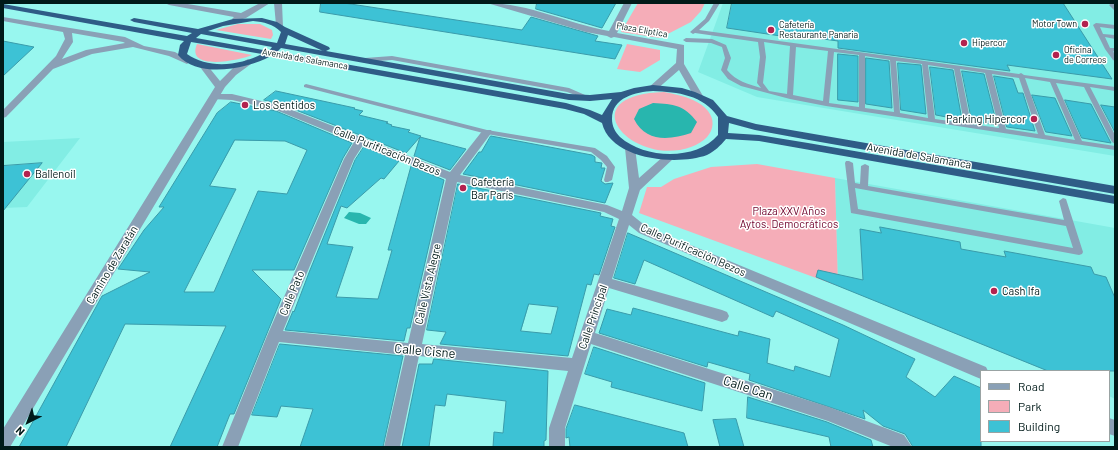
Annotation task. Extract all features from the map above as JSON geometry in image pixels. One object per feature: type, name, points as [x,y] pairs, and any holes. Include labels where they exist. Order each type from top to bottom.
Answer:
[{"type":"highway","name":"Avenida de Salamanca","points":[[32,3],[543,93],[590,98],[623,95]]},
{"type":"highway","name":"Avenida de Salamanca","points":[[3,6],[566,106],[587,112],[606,121]]},
{"type":"highway","points":[[282,27],[285,32],[285,39],[280,46],[270,53],[248,62],[225,67],[204,66],[187,61],[182,55],[182,48],[189,39],[199,32],[239,18],[264,20],[282,27],[319,47],[350,59]]},
{"type":"highway","points":[[259,58],[293,57]]},
{"type":"highway","points":[[653,88],[677,89],[698,96],[712,104],[723,118],[723,136],[713,147],[692,156],[669,157],[630,148],[617,140],[608,130],[606,121],[608,108],[623,95],[638,90],[653,88]]},
{"type":"highway","name":"Avenida de Salamanca","points":[[723,118],[755,127],[1115,190]]},
{"type":"highway","name":"Avenida de Salamanca","points":[[723,136],[759,138],[1115,200]]},
{"type":"street","points":[[169,3],[239,18],[266,3]]},
{"type":"street","points":[[278,3],[278,17],[282,27]]},
{"type":"street","points":[[491,3],[523,10],[611,36]]},
{"type":"street","points":[[523,10],[528,3]]},
{"type":"street","name":"Plaza Elíptica","points":[[628,3],[611,36],[683,43]]},
{"type":"street","points":[[3,19],[125,40],[142,48],[172,54],[187,61]]},
{"type":"street","points":[[3,115],[48,70],[69,43],[67,31]]},
{"type":"street","points":[[683,43],[680,64],[698,96]]},
{"type":"street","points":[[48,70],[64,61],[94,51],[133,44]]},
{"type":"street","name":"Camino de Zaratán","points":[[3,444],[217,91],[229,76],[248,62]]},
{"type":"street","points":[[653,88],[680,64]]},
{"type":"street","points":[[204,66],[217,91]]},
{"type":"street","name":"Calle Purificación Bezos","points":[[217,91],[232,97],[279,108],[452,177],[607,208],[626,217],[643,230],[980,372]]},
{"type":"street","name":"Calle Vista Alegre","points":[[392,447],[452,177],[461,168],[487,132]]},
{"type":"street","name":"Calle Pato","points":[[230,447],[274,336],[349,159],[360,141]]},
{"type":"street","name":"Calle Principal","points":[[557,447],[557,428],[576,365],[588,337],[635,188],[630,148]]},
{"type":"street","points":[[635,188],[669,157]]},
{"type":"street","points":[[605,282],[722,316]]},
{"type":"street","name":"Calle Cisne","points":[[274,336],[576,365]]},
{"type":"street","name":"Calle Can","points":[[588,337],[829,414],[898,441],[904,447]]},
{"type":"lane","points":[[683,43],[707,20],[717,3]]},
{"type":"lane","points":[[1115,26],[1096,25],[1100,35],[1115,59]]},
{"type":"lane","points":[[694,31],[1115,89]]},
{"type":"lane","points":[[1100,35],[1115,37]]},
{"type":"lane","points":[[683,43],[712,41],[724,46],[728,58],[724,70],[730,78],[743,85],[766,92],[826,104],[1115,148]]},
{"type":"lane","points":[[761,41],[763,57],[760,83],[766,92]]},
{"type":"lane","points":[[790,97],[793,45]]},
{"type":"lane","points":[[1108,49],[1115,50]]},
{"type":"lane","points":[[826,104],[830,50]]},
{"type":"lane","points":[[862,55],[862,109]]},
{"type":"lane","points":[[893,59],[897,115]]},
{"type":"lane","points":[[925,64],[932,120]]},
{"type":"lane","points":[[957,67],[968,126]]},
{"type":"lane","points":[[988,71],[1003,131]]},
{"type":"lane","points":[[1021,75],[1042,137]]},
{"type":"lane","points":[[1052,80],[1079,142]]},
{"type":"lane","points":[[1086,85],[1115,142]]},
{"type":"lane","points":[[306,86],[487,132],[593,150],[604,158],[612,167],[608,180]]},
{"type":"lane","points":[[849,163],[854,211],[1079,252],[1069,224],[1063,200]]},
{"type":"lane","points":[[864,187],[866,166]]},
{"type":"lane","points":[[851,185],[1069,224]]},
{"type":"shaded area","points":[[723,3],[1115,3],[1115,156],[757,97],[698,72]]},
{"type":"shaded area","name":"Ballenoil","points":[[80,138],[27,207],[3,208],[3,142]]},
{"type":"shaded area","points":[[835,178],[1115,228],[1115,399],[1110,396],[1110,370],[1045,370],[838,286]]},
{"type":"green space","points":[[638,3],[705,3],[701,11],[691,22],[660,38],[621,32]]},
{"type":"green space","points":[[238,24],[260,24],[272,30],[273,35],[271,39],[216,30]]},
{"type":"green space","points":[[197,44],[252,55],[227,61],[206,61],[199,58],[195,53]]},
{"type":"green space","points":[[627,44],[660,50],[660,60],[640,72],[617,69]]},
{"type":"green space","points":[[664,92],[693,100],[702,105],[708,111],[712,118],[713,124],[707,137],[700,143],[691,147],[669,151],[648,148],[631,140],[619,128],[615,116],[619,105],[635,96]]},
{"type":"green space","name":"Plaza XXV Años Aytos. Democráticos","points":[[757,164],[835,178],[838,286],[639,213],[647,187],[661,187],[674,179],[711,167]]},
{"type":"water","points":[[653,103],[678,106],[688,112],[697,122],[691,133],[675,137],[659,138],[645,132],[639,127],[634,119],[639,109]]},
{"type":"water","points":[[349,212],[360,213],[371,218],[366,224],[359,224],[344,218]]},
{"type":"building","points":[[321,3],[344,3],[522,30],[531,17],[598,36],[595,41],[622,45],[615,59],[320,12]]},
{"type":"building","points":[[537,3],[616,3],[602,28],[536,9]]},
{"type":"building","name":"Hipercor","points":[[732,3],[1063,3],[1112,79],[1007,65],[1010,71],[838,48],[838,41],[801,36],[801,39],[727,28]]},
{"type":"building","points":[[3,41],[34,47],[3,76]]},
{"type":"building","points":[[838,54],[858,56],[858,102],[838,100]]},
{"type":"building","points":[[866,58],[889,61],[892,108],[866,104]]},
{"type":"building","points":[[898,63],[921,65],[926,114],[901,110]]},
{"type":"building","points":[[930,67],[953,70],[962,120],[936,115]]},
{"type":"building","points":[[962,71],[984,74],[997,125],[972,121]]},
{"type":"building","points":[[994,76],[1013,79],[1018,93],[1023,93],[1035,131],[1007,127]]},
{"type":"building","points":[[276,91],[355,108],[354,109],[363,111],[359,115],[388,122],[386,123],[392,125],[391,126],[410,130],[408,132],[421,136],[406,153],[283,105],[264,100]]},
{"type":"building","points":[[1032,95],[1055,98],[1072,136],[1046,132]]},
{"type":"building","points":[[1065,100],[1091,104],[1111,143],[1082,138]]},
{"type":"building","points":[[231,102],[276,111],[352,143],[343,158],[294,270],[252,270],[281,299],[234,414],[230,414],[217,447],[170,447],[226,326],[125,324],[66,447],[19,447],[102,296],[150,272],[118,269],[144,230],[164,207],[159,207],[217,113]],"holes":[[[235,140],[285,141],[307,150],[287,194],[258,191],[214,292],[184,292],[236,189],[210,186]]]},
{"type":"building","points":[[1101,105],[1115,107],[1115,132]]},
{"type":"building","points":[[491,136],[592,155],[595,157],[595,162],[602,163],[601,168],[605,168],[601,181],[605,184],[613,183],[605,203],[463,174],[479,152],[481,152]]},
{"type":"building","points":[[420,137],[466,149],[450,170],[414,156]]},
{"type":"building","points":[[364,147],[399,161],[384,179],[381,178],[347,208],[341,206],[327,244],[353,247],[336,297],[378,299],[392,250],[388,250],[411,166],[444,180],[410,328],[407,328],[404,341],[285,330],[293,311],[294,312],[355,160]]},
{"type":"building","points":[[42,163],[3,211],[3,166]]},
{"type":"building","points":[[458,184],[601,213],[600,216],[613,219],[611,226],[615,227],[599,275],[594,274],[591,285],[587,284],[568,356],[440,344],[446,332],[427,330]],"holes":[[[529,304],[558,307],[551,334],[521,331]]]},
{"type":"building","points":[[880,227],[960,242],[961,249],[1006,257],[1004,251],[1091,267],[1094,274],[1106,277],[1115,298],[1115,371],[1046,370],[816,277],[818,270],[863,280],[860,229],[881,233]]},
{"type":"building","points":[[628,233],[843,325],[915,359],[906,377],[935,397],[954,376],[980,388],[981,447],[913,447],[905,434],[883,426],[863,410],[865,419],[749,380],[750,374],[708,362],[707,367],[599,333],[607,309],[631,315],[633,308],[738,336],[739,331],[770,339],[767,363],[794,371],[795,366],[830,377],[839,339],[776,311],[773,317],[644,260],[635,284],[614,278]]},
{"type":"building","points":[[280,344],[403,356],[383,447],[300,447],[313,409],[281,406],[277,417],[252,415]]},
{"type":"building","points":[[594,347],[705,383],[702,411],[611,387],[612,382],[585,374]]},
{"type":"building","points":[[434,359],[548,371],[546,440],[544,441],[544,447],[493,447],[494,432],[503,433],[506,401],[447,394],[445,406],[435,405],[429,447],[402,447],[419,364],[432,364]]},
{"type":"building","points":[[748,397],[827,422],[871,440],[873,447],[831,447],[829,437],[747,418]]},
{"type":"building","points":[[575,405],[684,433],[688,447],[570,447],[569,437],[566,438],[566,429]]},
{"type":"building","points":[[736,419],[744,447],[720,447],[713,420]]},
{"type":"place","name":"Motor Town","points":[[1085,24]]},
{"type":"place","name":"Cafetería Restaurante Panaria","points":[[771,30]]},
{"type":"place","name":"Hipercor","points":[[964,43]]},
{"type":"place","name":"Oficina de Correos","points":[[1056,55]]},
{"type":"place","name":"Los Sentidos","points":[[245,105]]},
{"type":"place","name":"Parking Hipercor","points":[[1034,119]]},
{"type":"place","name":"Ballenoil","points":[[27,174]]},
{"type":"place","name":"Cafetería Bar París","points":[[463,188]]},
{"type":"place","name":"Cash Ifa","points":[[994,291]]}]
